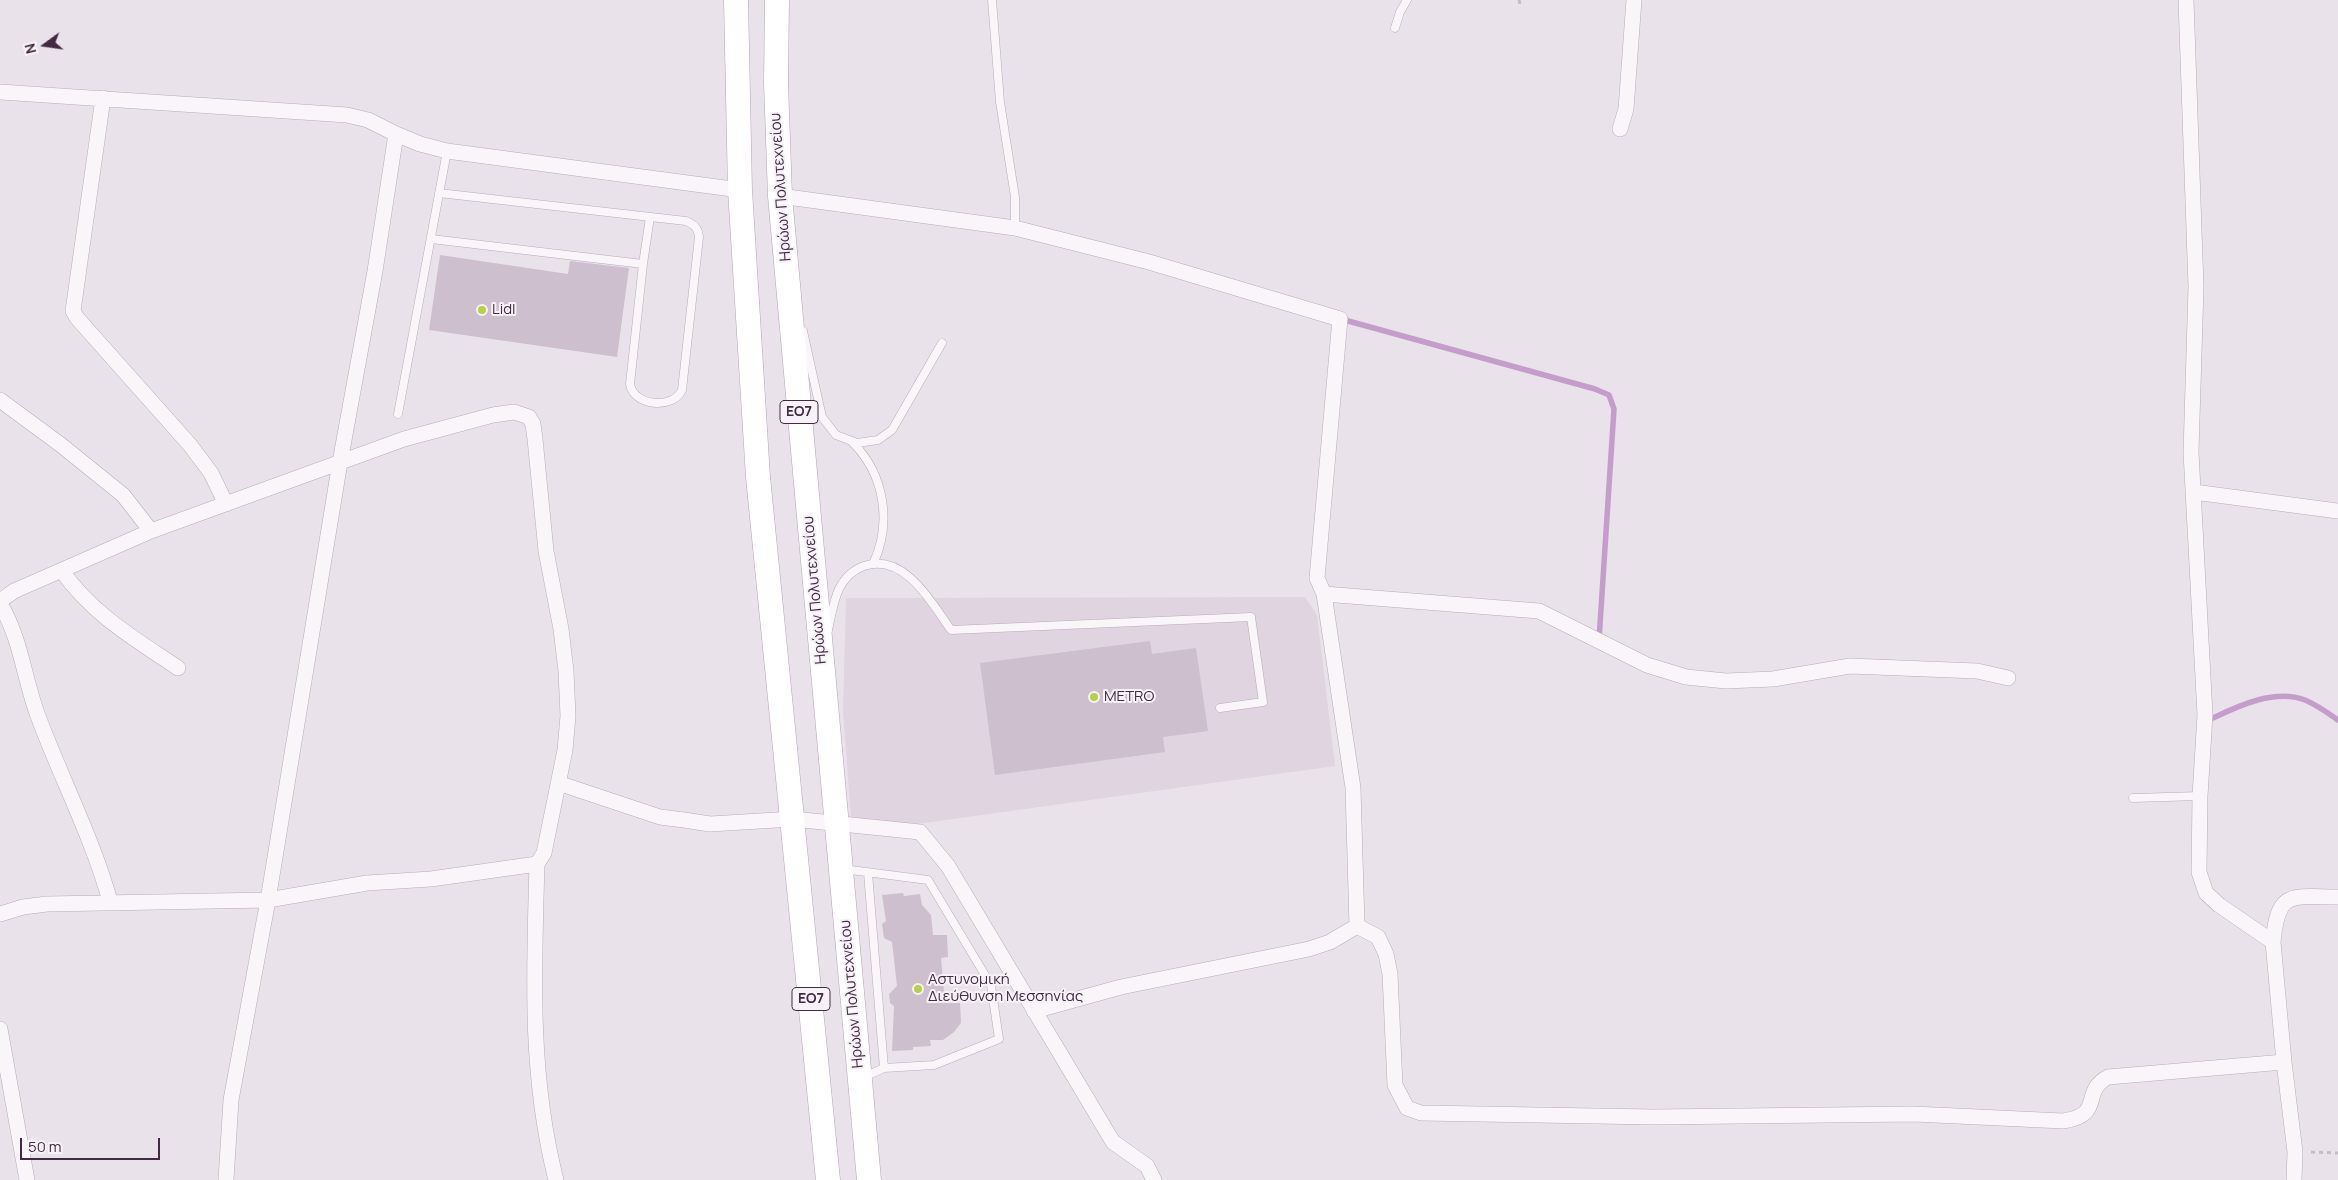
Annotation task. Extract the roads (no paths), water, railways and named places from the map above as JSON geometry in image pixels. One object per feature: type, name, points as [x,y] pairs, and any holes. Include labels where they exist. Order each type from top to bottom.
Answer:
[{"type":"main road","name":"ΕΟ7","points":[[736,0],[740,190],[758,477],[828,1180]]},
{"type":"main road","name":"Ηρώων Πολυτεχνείου","points":[[777,0],[776,82],[780,196],[869,1180]]},
{"type":"street","points":[[1620,128],[1626,109],[1634,0]]},
{"type":"street","points":[[2186,0],[2196,287],[2191,433],[2205,722],[2200,796],[2199,872],[2206,893],[2219,906],[2273,942]]},
{"type":"street","points":[[0,92],[347,115],[368,120],[420,144],[447,151],[740,190]]},
{"type":"street","points":[[103,98],[74,311],[77,318],[190,444],[211,473],[226,504]]},
{"type":"street","points":[[226,1180],[231,1100],[268,900],[340,462],[374,281],[396,134]]},
{"type":"street","points":[[780,196],[1015,228],[1149,262],[1340,319],[1318,578],[1324,594],[1353,788],[1357,926]]},
{"type":"street","points":[[0,400],[61,445],[123,495],[150,531]]},
{"type":"street","points":[[110,901],[97,857],[35,707],[13,630],[1,599],[150,531],[404,439],[479,418],[514,412],[524,415],[531,420],[536,439],[546,551],[561,628],[566,671],[568,716],[565,750],[544,853],[537,864],[533,1000],[536,1045],[546,1126],[556,1180]]},
{"type":"street","points":[[2194,492],[2338,511]]},
{"type":"street","points":[[62,571],[81,596],[105,618],[178,668]]},
{"type":"street","points":[[1324,594],[1539,611],[1647,665],[1686,677],[1726,681],[1773,679],[1850,666],[1978,671],[2008,678]]},
{"type":"street","points":[[558,783],[660,817],[710,824],[793,819],[920,832],[948,866],[1113,1142],[1147,1166],[1154,1180]]},
{"type":"street","points":[[1,912],[46,904],[110,901],[268,900],[367,883],[431,879],[537,864]]},
{"type":"street","points":[[2294,1180],[2296,1152],[2284,1062],[2273,942],[2276,917],[2281,906],[2294,897],[2338,897]]},
{"type":"street","points":[[1034,1011],[1121,987],[1309,949],[1330,942],[1357,926]]},
{"type":"street","points":[[1357,926],[1378,937],[1386,954],[1390,974],[1395,1085],[1408,1108],[1421,1113],[1654,1118],[1914,1114],[2063,1121],[2086,1115],[2091,1107],[2094,1090],[2098,1082],[2108,1077],[2284,1062]]},
{"type":"street","points":[[0,1029],[6,1095],[27,1180]]},
{"type":"lane","points":[[992,0],[1000,102],[1014,197],[1015,228]]},
{"type":"lane","points":[[1395,28],[1400,12],[1407,0]]},
{"type":"lane","points":[[398,414],[447,151]]},
{"type":"lane","points":[[439,193],[650,217],[693,224],[698,230],[699,237],[682,390],[673,402],[642,400],[631,391],[630,384],[650,217]]},
{"type":"lane","points":[[784,237],[800,314]]},
{"type":"lane","points":[[431,239],[643,264]]},
{"type":"lane","points":[[802,324],[822,417],[836,435],[853,443],[866,443],[878,440],[892,430],[942,343]]},
{"type":"lane","points":[[853,443],[874,473],[883,504],[883,529],[873,564]]},
{"type":"lane","points":[[821,656],[842,583],[856,570],[873,564],[891,566],[908,576],[951,630],[1251,616],[1263,702],[1220,708]]},
{"type":"lane","points":[[2133,798],[2200,796]]},
{"type":"lane","points":[[840,868],[928,880],[991,984],[999,1039],[934,1064],[884,1068],[860,1079]]},
{"type":"lane","points":[[868,873],[884,1068]]},
{"type":"waterway","points":[[1341,319],[1595,389],[1609,395],[1614,409],[1599,640]]},
{"type":"waterway","points":[[2213,718],[2258,700],[2282,696],[2305,700],[2338,720]]},
{"type":"place","name":"Lidl","points":[[482,310]]},
{"type":"place","name":"METRO","points":[[1094,697]]},
{"type":"place","name":"Αστυνομική Διεύθυνση Μεσσηνίας","points":[[918,989]]}]
